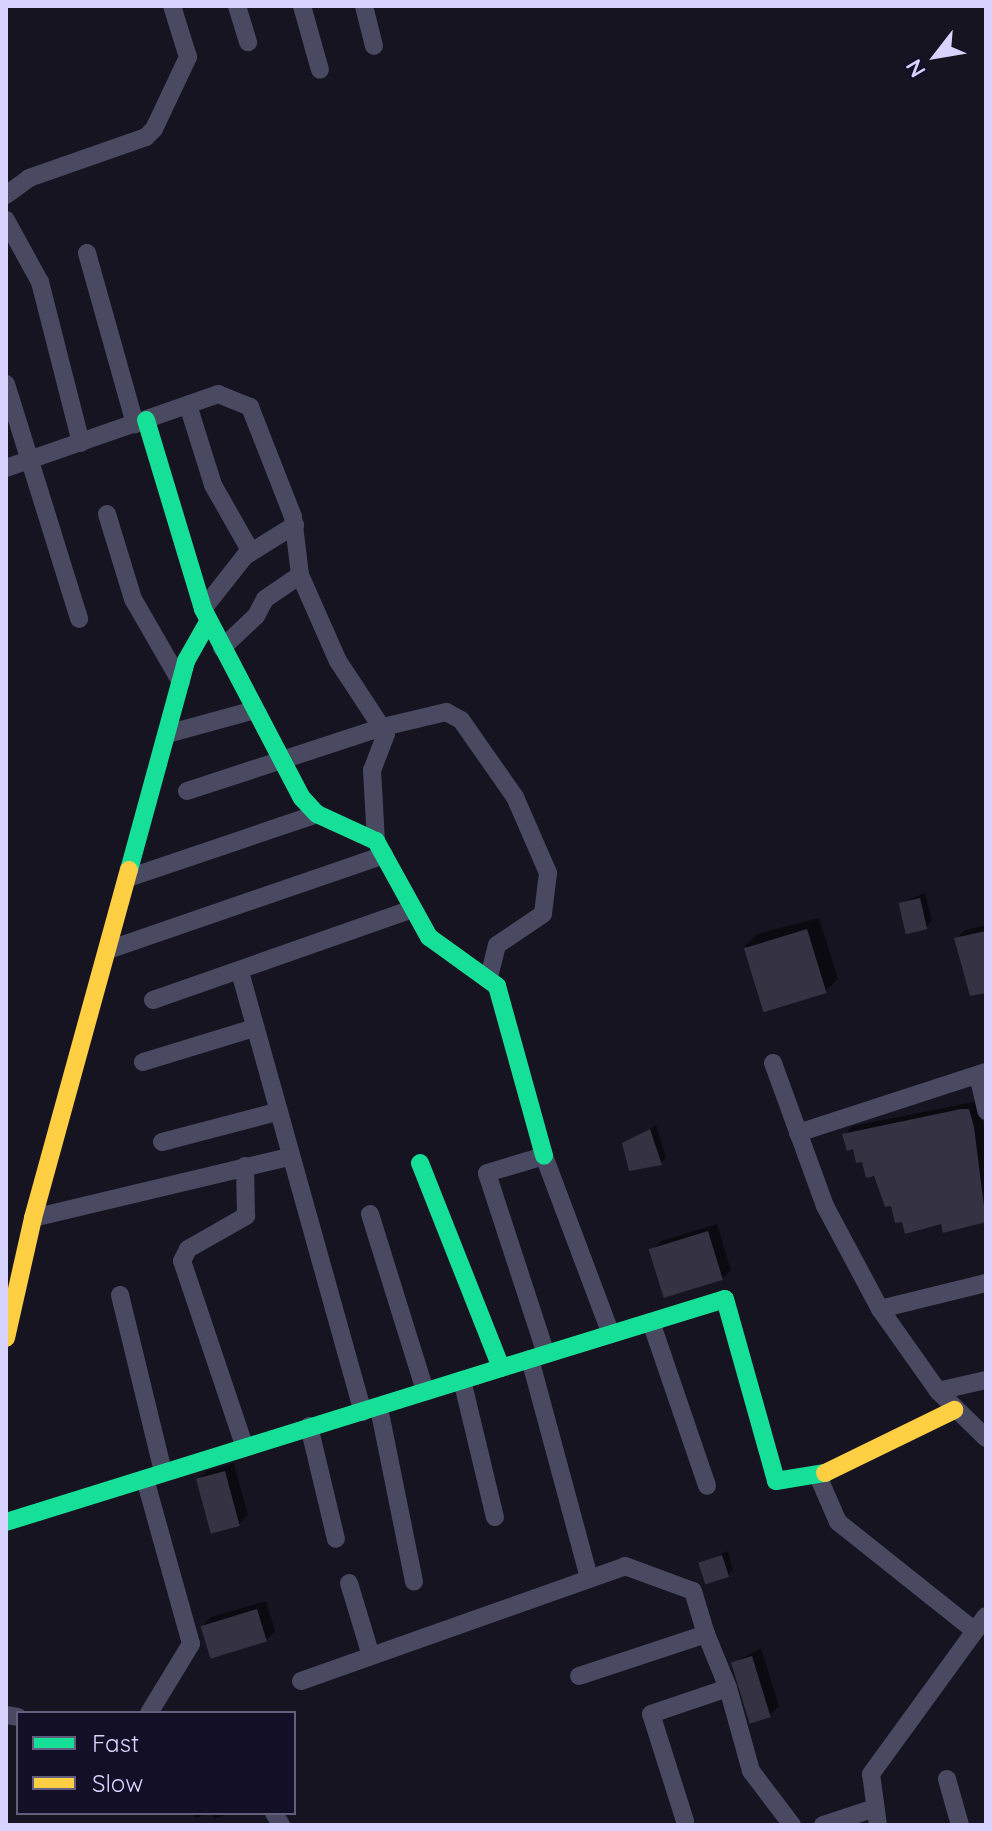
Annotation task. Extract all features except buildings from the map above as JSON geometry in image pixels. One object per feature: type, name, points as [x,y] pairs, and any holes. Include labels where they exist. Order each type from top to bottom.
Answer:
[{"type":"street","points":[[6,195],[29,178],[150,134],[188,57],[172,6]]},
{"type":"street","points":[[237,6],[248,42]]},
{"type":"street","points":[[302,6],[320,70]]},
{"type":"street","points":[[364,6],[374,46]]},
{"type":"street","points":[[6,220],[40,282],[81,443]]},
{"type":"street","points":[[87,253],[206,616],[282,760],[317,814],[380,848]]},
{"type":"street","points":[[6,384],[79,619]]},
{"type":"street","points":[[6,468],[224,394],[255,412],[295,525],[300,575],[341,667],[383,727],[385,739],[372,770],[380,848],[410,910],[436,943],[489,976],[501,995],[544,1156],[611,1334]]},
{"type":"street","points":[[188,405],[213,485],[251,552]]},
{"type":"street","points":[[107,514],[136,606],[181,682]]},
{"type":"street","points":[[6,1338],[33,1218],[192,647],[206,616],[251,552],[295,525]]},
{"type":"street","points":[[222,648],[256,616],[265,599],[300,575]]},
{"type":"street","points":[[167,734],[255,710]]},
{"type":"street","points":[[187,791],[383,727],[446,712],[461,720],[515,797],[548,873],[543,914],[497,945],[489,976]]},
{"type":"street","points":[[128,878],[317,814]]},
{"type":"street","points":[[108,950],[380,848]]},
{"type":"street","points":[[153,1000],[410,910]]},
{"type":"street","points":[[240,972],[289,1157],[371,1410],[414,1581]]},
{"type":"street","points":[[143,1062],[254,1028]]},
{"type":"street","points":[[773,1063],[829,1216],[880,1309],[938,1391],[986,1438]]},
{"type":"street","points":[[798,1133],[982,1074],[986,1111]]},
{"type":"street","points":[[162,1142],[276,1112]]},
{"type":"street","points":[[544,1156],[487,1173],[538,1356],[589,1578]]},
{"type":"street","points":[[33,1218],[289,1157]]},
{"type":"street","points":[[420,1163],[501,1368]]},
{"type":"street","points":[[244,1445],[182,1261],[188,1249],[246,1216],[245,1166]]},
{"type":"street","points":[[370,1214],[425,1391]]},
{"type":"street","points":[[6,1265],[24,1258]]},
{"type":"street","points":[[880,1309],[986,1283]]},
{"type":"street","points":[[120,1295],[154,1476],[191,1644],[150,1711]]},
{"type":"street","points":[[6,1522],[244,1445],[371,1410],[725,1299],[776,1481],[818,1476],[954,1410]]},
{"type":"street","points":[[651,1322],[707,1486]]},
{"type":"street","points":[[462,1380],[495,1517]]},
{"type":"street","points":[[938,1391],[986,1380]]},
{"type":"street","points":[[309,1426],[336,1539]]},
{"type":"street","points":[[818,1476],[838,1522],[981,1624],[871,1774],[875,1817],[823,1825]]},
{"type":"street","points":[[301,1681],[625,1566],[687,1586],[695,1597],[728,1688],[751,1771],[792,1825]]},
{"type":"street","points":[[349,1583],[371,1656]]},
{"type":"street","points":[[579,1676],[706,1634]]},
{"type":"street","points":[[685,1821],[651,1714],[728,1688]]},
{"type":"street","points":[[947,1779],[960,1825]]},
{"type":"traffic: fast","points":[[146,420],[203,609],[302,798],[317,814],[376,841],[429,937],[497,986],[544,1156]]},
{"type":"traffic: fast","points":[[129,870],[186,661],[208,622]]},
{"type":"traffic: fast","points":[[420,1163],[501,1368],[725,1299],[776,1481],[825,1473]]},
{"type":"traffic: fast","points":[[6,1522],[501,1368]]},
{"type":"traffic: slow","points":[[6,1338],[33,1218],[129,870]]},
{"type":"traffic: slow","points":[[825,1473],[954,1410]]}]
